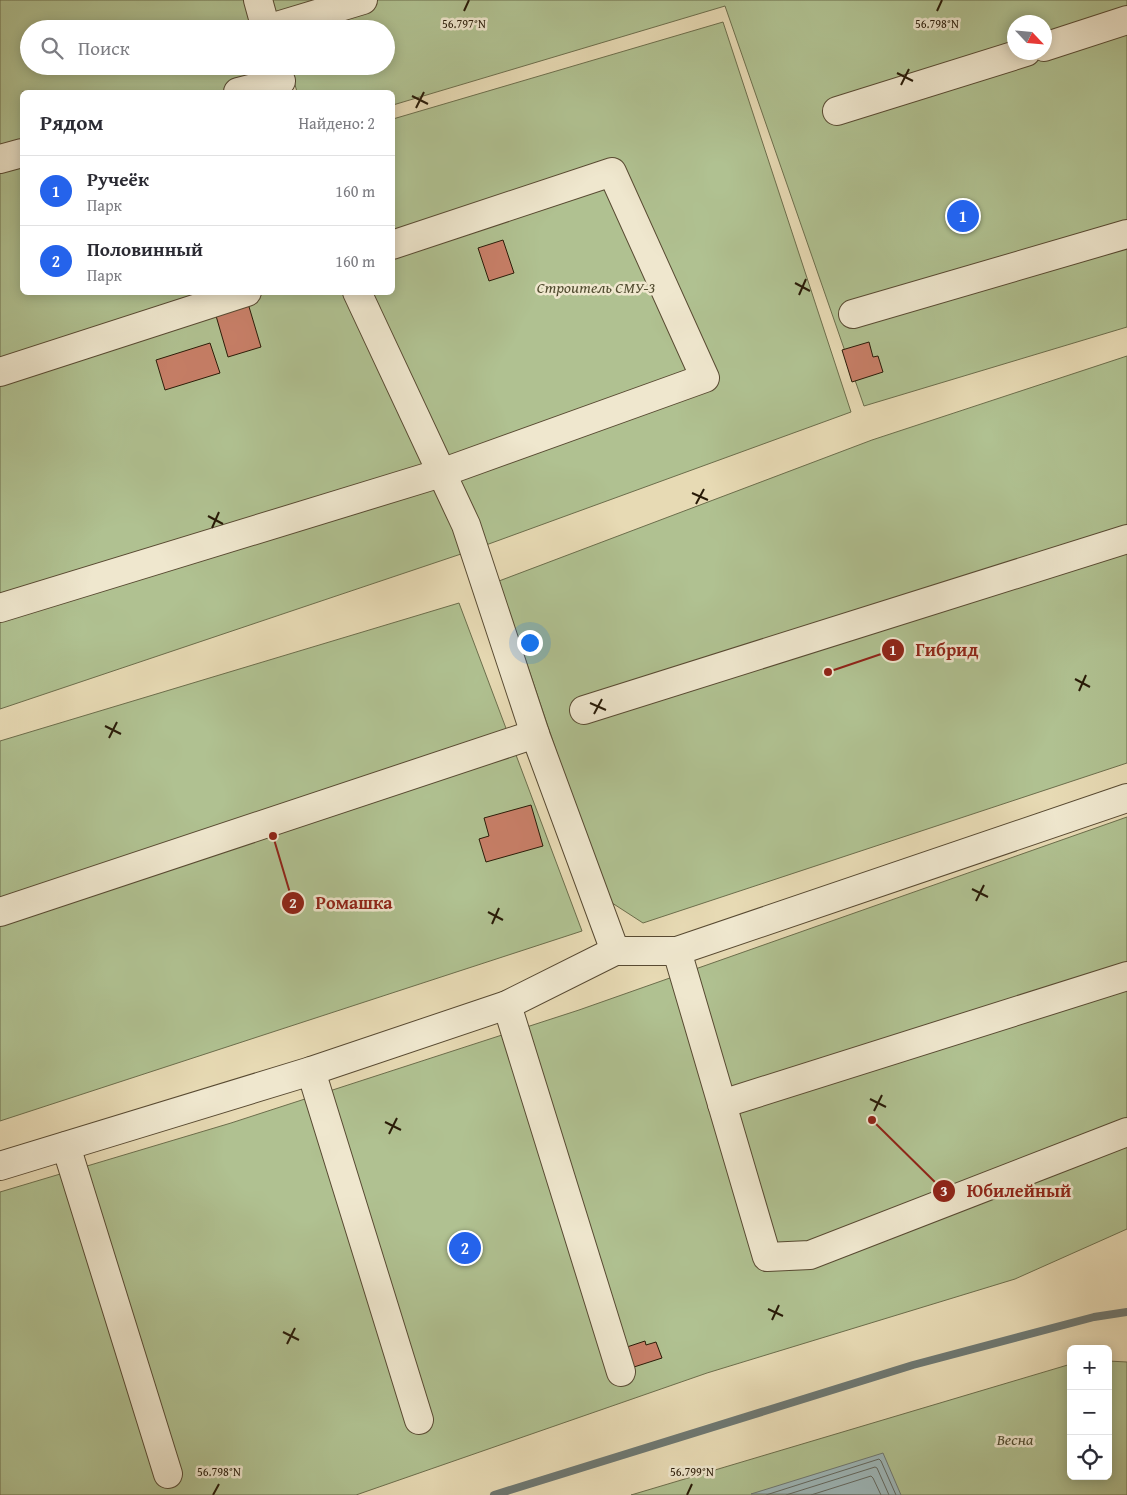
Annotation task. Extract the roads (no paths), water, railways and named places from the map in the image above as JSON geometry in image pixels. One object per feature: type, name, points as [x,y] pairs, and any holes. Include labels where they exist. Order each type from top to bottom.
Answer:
[{"type":"lane","points":[[258,0],[264,20]]},
{"type":"lane","points":[[296,20],[363,0]]},
{"type":"lane","points":[[1052,44],[1127,20]]},
{"type":"lane","points":[[837,111],[1007,58]]},
{"type":"lane","points":[[245,90],[281,80]]},
{"type":"lane","points":[[0,159],[20,154]]},
{"type":"lane","points":[[0,608],[441,473],[705,378],[612,172],[395,244]]},
{"type":"lane","points":[[853,314],[1127,234]]},
{"type":"lane","points":[[0,372],[238,295]]},
{"type":"lane","points":[[358,295],[466,525],[535,734],[615,952]]},
{"type":"lane","points":[[584,710],[1127,539]]},
{"type":"lane","points":[[0,912],[535,734]]},
{"type":"lane","points":[[0,1166],[311,1071],[507,1005],[615,952],[676,951],[1127,798]]},
{"type":"lane","points":[[676,951],[767,1258],[810,1255],[1127,1132]]},
{"type":"lane","points":[[722,1104],[1127,976]]},
{"type":"lane","points":[[507,1005],[621,1372]]},
{"type":"lane","points":[[311,1071],[419,1420]]},
{"type":"lane","points":[[66,1146],[168,1474]]},
{"type":"water","points":[[883,1453],[901,1495],[751,1494]]},
{"type":"waterway","points":[[494,1495],[913,1365],[1094,1317],[1127,1312]]},
{"type":"place","name":"Ручеёк","points":[[963,216]]},
{"type":"place","name":"Гибрид","points":[[828,672]]},
{"type":"place","name":"Ромашка","points":[[273,836]]},
{"type":"place","name":"Юбилейный","points":[[872,1120]]},
{"type":"place","name":"Половинный","points":[[465,1248]]},
{"type":"park label","name":"Строитель СМУ-3","points":[[596,287]]},
{"type":"park label","name":"Весна","points":[[1015,1439]]}]
